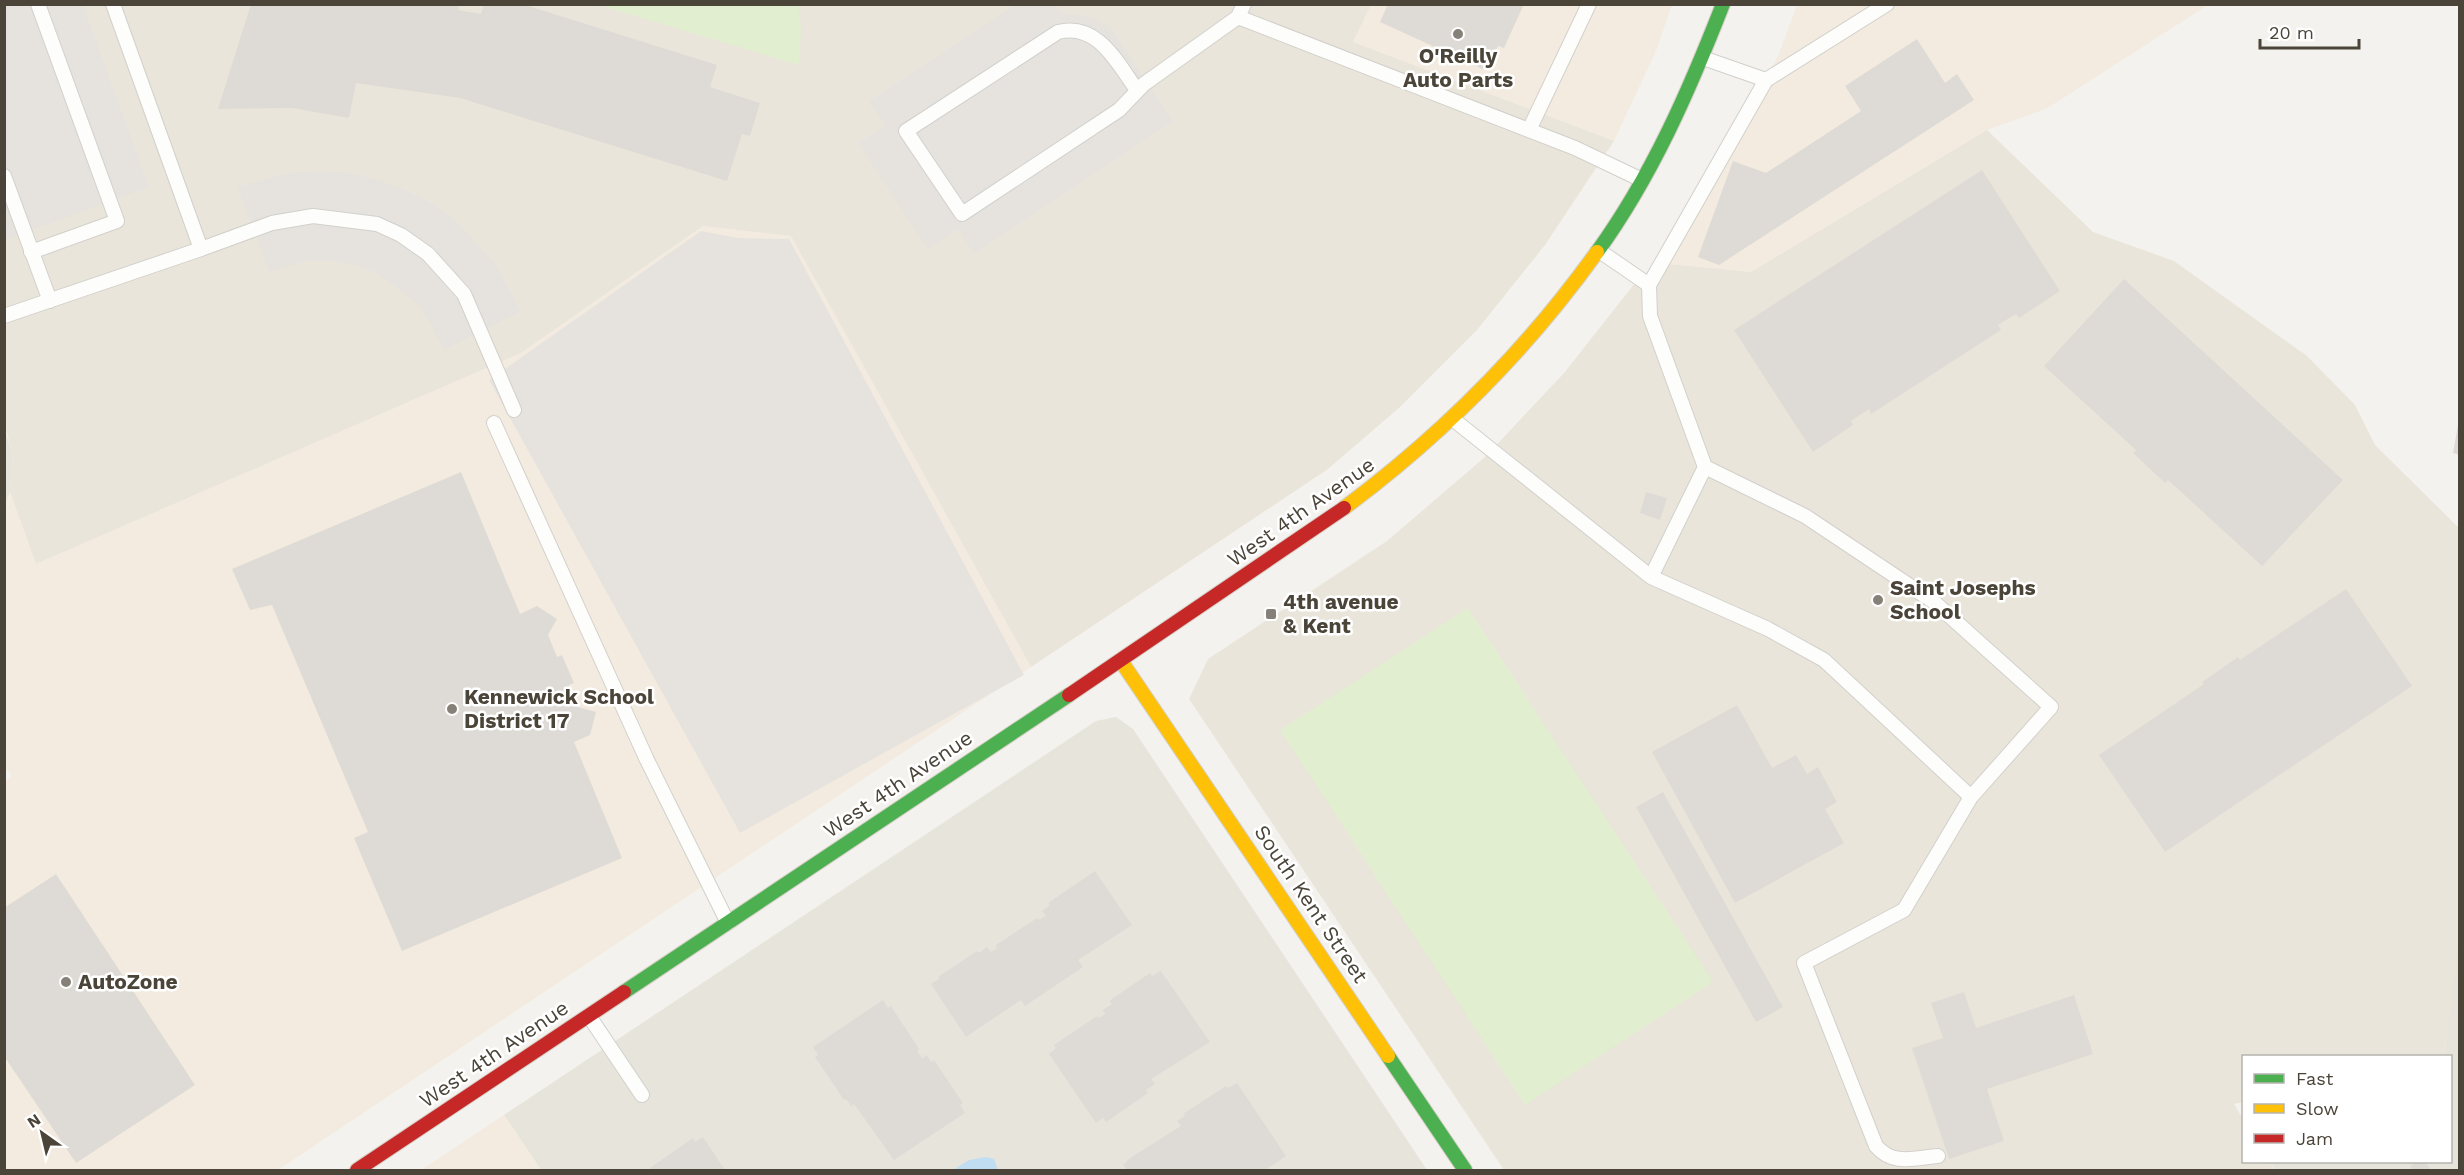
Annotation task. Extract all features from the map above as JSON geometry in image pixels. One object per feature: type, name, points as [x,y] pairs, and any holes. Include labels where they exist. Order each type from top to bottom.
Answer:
[{"type":"main road","name":"West 4th Avenue","points":[[357,1170],[1121,661],[1376,487],[1454,420],[1544,326],[1601,252],[1669,134],[1703,58],[1723,4]]},
{"type":"main road","name":"South Kent Street","points":[[1121,661],[1466,1170]]},
{"type":"lane","points":[[32,252],[117,221],[38,4]]},
{"type":"lane","points":[[113,4],[201,249]]},
{"type":"lane","points":[[1530,130],[1589,4]]},
{"type":"lane","points":[[1887,4],[1766,80],[1648,285],[1650,316],[1704,466],[1805,516],[1934,602],[2051,707],[1971,797],[1904,910],[1804,963],[1876,1146],[1884,1155],[1898,1161],[1938,1156]]},
{"type":"lane","points":[[1137,90],[1098,40],[1085,31],[1073,28],[1058,32],[906,131],[962,213],[1119,110],[1137,90],[1241,11],[1530,130],[1643,180]]},
{"type":"lane","points":[[1703,58],[1766,80]]},
{"type":"lane","points":[[4,176],[50,301]]},
{"type":"lane","points":[[4,316],[272,223],[313,216],[377,224],[400,235],[428,254],[464,294],[514,410]]},
{"type":"lane","points":[[1601,252],[1648,285]]},
{"type":"lane","points":[[1454,420],[1651,577],[1768,628],[1824,660],[1971,797]]},
{"type":"lane","points":[[494,423],[647,760],[728,923]]},
{"type":"lane","points":[[1651,577],[1704,466]]},
{"type":"lane","points":[[589,1016],[642,1095]]},
{"type":"shaded area","points":[[4,5],[1371,5],[1353,42],[1614,141],[1545,245],[1477,330],[1400,407],[1328,469],[1031,667],[791,236],[703,226],[521,353],[36,564],[10,492],[13,456],[5,426]]},
{"type":"shaded area","points":[[5,5],[83,5],[149,187],[5,240]]},
{"type":"shaded area","points":[[1015,5],[1055,5],[1061,13],[1094,17],[1112,29],[1173,121],[974,254],[958,229],[928,249],[858,143],[885,125],[869,101]]},
{"type":"shaded area","points":[[1371,5],[1672,5],[1656,51],[1614,141],[1353,42]]},
{"type":"shaded area","points":[[1797,5],[2208,5],[2046,109],[1987,130],[1751,272],[1659,263],[1778,56]]},
{"type":"shaded area","name":"Saint Josephs School","points":[[1987,130],[2093,232],[2174,261],[2307,356],[2355,405],[2375,445],[2459,528],[2460,930],[2444,1055],[2242,1055],[2242,1102],[2234,1104],[2242,1117],[2242,1163],[2271,1163],[2275,1170],[1504,1170],[1189,699],[1208,659],[1387,541],[1485,457],[1564,373],[1635,283],[1659,263],[1751,272]]},
{"type":"shaded area","points":[[320,171],[350,173],[378,180],[432,203],[455,220],[494,262],[521,311],[444,350],[421,307],[379,274],[355,265],[331,261],[307,261],[269,272],[237,187],[289,173]]},
{"type":"shaded area","points":[[703,226],[791,236],[1031,667],[278,1170],[5,1170],[4,782],[12,776],[4,765],[4,508],[10,492],[36,564],[521,353]]},
{"type":"shaded area","points":[[701,231],[738,238],[789,239],[1024,675],[740,833],[489,380]]},
{"type":"shaded area","points":[[4,426],[13,456],[10,492],[5,508]]},
{"type":"shaded area","points":[[1116,717],[1133,729],[1427,1170],[541,1170],[504,1115],[1096,721]]},
{"type":"shaded area","points":[[2459,930],[2459,1170],[2276,1170],[2271,1163],[2452,1163],[2452,1055],[2444,1055]]},
{"type":"shaded area","points":[[504,1115],[541,1170],[421,1170]]},
{"type":"green space","points":[[599,5],[798,5],[801,27],[799,65]]},
{"type":"green space","points":[[1468,608],[1713,982],[1525,1105],[1280,730]]},
{"type":"water","points":[[986,1157],[994,1159],[998,1170],[953,1170],[969,1160]]},
{"type":"building","points":[[251,4],[459,4],[458,10],[481,14],[484,4],[522,4],[717,65],[710,87],[760,103],[750,136],[742,134],[727,181],[460,98],[356,83],[349,118],[292,108],[218,109]]},
{"type":"building","name":"O'Reilly Auto Parts","points":[[1388,4],[1524,4],[1504,48],[1498,46],[1487,71],[1380,22]]},
{"type":"building","points":[[1917,39],[1945,83],[1957,74],[1974,100],[1719,265],[1698,257],[1733,161],[1766,173],[1861,111],[1845,86]]},
{"type":"building","points":[[1982,170],[2060,291],[2019,318],[2016,314],[1998,325],[2001,330],[1871,414],[1869,409],[1851,421],[1853,425],[1813,452],[1734,330]]},
{"type":"building","points":[[2124,279],[2343,480],[2262,566],[2168,480],[2165,483],[2133,453],[2136,450],[2044,366]]},
{"type":"building","points":[[2458,425],[2460,425],[2460,455],[2453,453]]},
{"type":"building","name":"Kennewick School District 17","points":[[461,472],[520,614],[537,606],[557,619],[548,635],[557,657],[562,655],[574,683],[569,685],[578,707],[596,712],[590,735],[574,742],[622,858],[402,951],[354,838],[368,832],[272,605],[250,610],[232,569]]},
{"type":"building","points":[[1646,492],[1667,498],[1660,520],[1640,513]]},
{"type":"building","points":[[2346,589],[2412,686],[2165,852],[2099,755],[2204,684],[2202,682],[2238,657],[2240,660]]},
{"type":"building","points":[[1737,705],[1772,768],[1796,755],[1807,774],[1818,767],[1837,802],[1825,809],[1844,843],[1735,903],[1652,752]]},
{"type":"building","points":[[1663,792],[1783,1007],[1756,1022],[1636,807]]},
{"type":"building","points":[[1095,871],[1132,925],[1078,960],[1083,967],[1025,1006],[1021,1000],[966,1037],[931,984],[977,951],[979,953],[987,947],[991,952],[997,948],[996,945],[1037,918],[1039,920],[1046,916],[1042,911],[1050,905],[1048,903]]},
{"type":"building","name":"AutoZone","points":[[56,874],[195,1085],[76,1163],[4,1056],[4,908]]},
{"type":"building","points":[[1161,971],[1210,1042],[1151,1079],[1155,1084],[1146,1090],[1148,1093],[1106,1122],[1103,1118],[1096,1123],[1049,1054],[1056,1048],[1054,1045],[1097,1016],[1099,1018],[1105,1014],[1103,1010],[1112,1004],[1109,1001],[1150,973],[1152,976]]},
{"type":"building","points":[[1964,992],[1976,1028],[2074,995],[2093,1054],[1987,1089],[2004,1141],[1949,1159],[1912,1048],[1943,1038],[1931,1003]]},
{"type":"building","points":[[883,1000],[888,1008],[891,1006],[919,1049],[917,1051],[922,1058],[927,1055],[931,1062],[934,1060],[963,1103],[960,1105],[965,1113],[894,1160],[854,1104],[851,1106],[846,1099],[844,1100],[815,1057],[818,1055],[813,1047]]},
{"type":"building","points":[[1237,1083],[1286,1156],[1265,1170],[1127,1170],[1123,1165],[1130,1158],[1181,1126],[1177,1121],[1185,1116],[1183,1114],[1226,1086],[1228,1088]]},
{"type":"building","points":[[703,1137],[725,1170],[652,1170],[650,1168],[693,1138],[695,1142]]},
{"type":"building","points":[[2415,1163],[2426,1163],[2431,1170],[2413,1170],[2410,1166]]},
{"type":"traffic: fast","points":[[1597,252],[1635,193],[1668,132],[1723,4]]},
{"type":"traffic: fast","points":[[624,992],[1069,695]]},
{"type":"traffic: fast","points":[[1388,1056],[1465,1170]]},
{"type":"traffic: slow","points":[[1344,508],[1415,451],[1481,390],[1541,324],[1597,252]]},
{"type":"traffic: slow","points":[[1121,661],[1388,1056]]},
{"type":"traffic: jam","points":[[1069,695],[1344,508]]},
{"type":"traffic: jam","points":[[357,1170],[624,992]]},
{"type":"place","name":"O'Reilly Auto Parts","points":[[1458,34]]},
{"type":"place","name":"Saint Josephs School","points":[[1878,600]]},
{"type":"place","name":"4th avenue & Kent","points":[[1271,614]]},
{"type":"place","name":"Kennewick School District 17","points":[[452,709]]},
{"type":"place","name":"AutoZone","points":[[66,982]]}]
